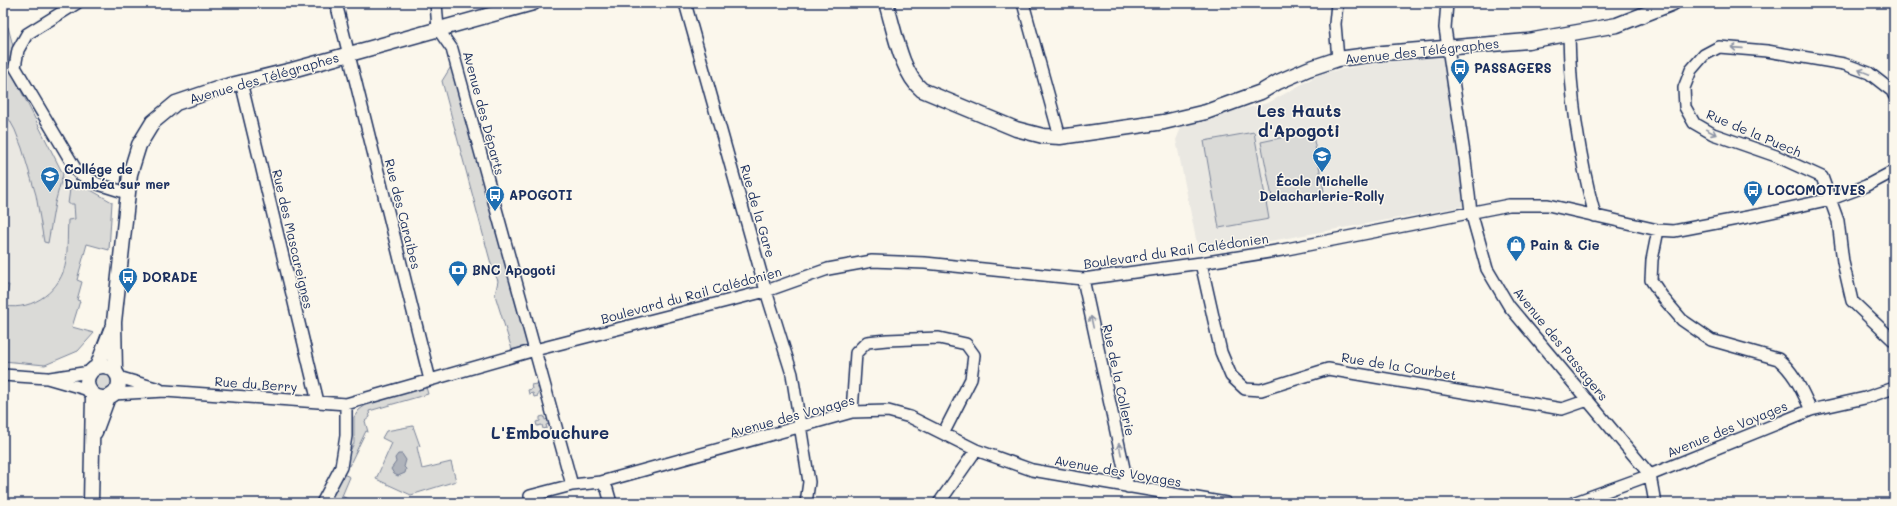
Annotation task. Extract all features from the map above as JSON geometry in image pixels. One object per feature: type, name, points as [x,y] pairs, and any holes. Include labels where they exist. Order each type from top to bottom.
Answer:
[{"type":"street","points":[[77,3],[27,34],[18,50],[15,67],[78,173],[98,184],[127,193]]},
{"type":"street","name":"Rue des Caraibes","points":[[336,3],[430,380]]},
{"type":"street","points":[[436,3],[438,29]]},
{"type":"street","points":[[438,29],[440,3]]},
{"type":"street","name":"Avenue des Télégraphes","points":[[116,374],[114,322],[127,193],[130,174],[139,145],[153,122],[176,103],[241,82],[533,3]]},
{"type":"street","name":"Rue de la Gare","points":[[684,3],[766,291],[792,374],[809,482],[806,503]]},
{"type":"street","name":"Avenue des Télégraphes","points":[[886,3],[913,83],[922,90],[1016,129],[1043,136],[1060,137],[1164,122],[1206,112],[1261,92],[1278,82],[1308,69],[1338,59],[1383,53],[1528,41],[1617,25],[1673,3]]},
{"type":"street","points":[[1023,3],[1060,137]]},
{"type":"street","points":[[1337,3],[1335,24],[1338,59]]},
{"type":"street","name":"Avenue des Passagers","points":[[1447,3],[1444,28],[1465,160],[1471,212],[1487,269],[1509,306],[1650,475],[1655,503]]},
{"type":"street","name":"Avenue des Départs","points":[[438,29],[452,49],[572,485]]},
{"type":"street","points":[[1569,34],[1573,107],[1580,156],[1595,216]]},
{"type":"street","name":"Rue de la Puech","points":[[1894,95],[1892,91],[1869,73],[1844,64],[1767,51],[1719,47],[1704,55],[1691,70],[1684,88],[1685,107],[1694,123],[1713,134],[1776,156],[1822,177],[1838,221],[1842,262],[1852,301],[1894,341]]},
{"type":"street","name":"Rue des Mascareignes","points":[[241,82],[318,402]]},
{"type":"street","name":"Boulevard du Rail Calédonien","points":[[346,404],[535,350],[766,291],[828,269],[872,261],[925,263],[1082,279],[1201,263],[1282,250],[1509,205],[1548,205],[1658,230],[1674,231],[1831,199],[1866,186],[1894,171]]},
{"type":"street","points":[[1658,230],[1652,260],[1651,280],[1677,315],[1711,340],[1778,359],[1787,367],[1800,386],[1811,410]]},
{"type":"street","name":"Rue de la Courbet","points":[[1201,263],[1221,352],[1231,376],[1245,389],[1261,390],[1328,369],[1562,409],[1588,400]]},
{"type":"street","name":"Rue de la Collerie","points":[[1082,279],[1128,487]]},
{"type":"street","name":"Avenue des Télégraphes","points":[[94,369],[114,322]]},
{"type":"street","points":[[852,412],[856,353],[868,342],[939,338],[966,344],[974,355],[971,379],[944,432]]},
{"type":"street","points":[[48,378],[107,366],[116,374],[118,386],[111,396],[93,436]]},
{"type":"street","points":[[92,503],[93,436],[91,420],[91,392],[87,379],[94,369]]},
{"type":"street","name":"Rue du Berry","points":[[116,374],[165,391]]},
{"type":"street","points":[[3,375],[48,378],[91,392],[103,398],[111,396]]},
{"type":"street","name":"Avenue des Voyages","points":[[1573,503],[1650,475],[1811,410],[1865,398],[1894,388]]},
{"type":"street","name":"Rue du Berry","points":[[111,396],[165,391],[346,404]]},
{"type":"street","points":[[322,503],[340,466],[346,436],[346,404]]},
{"type":"street","name":"Avenue des Voyages","points":[[530,496],[572,485],[601,482],[852,412],[888,411],[910,416],[944,432],[976,450],[1032,470],[1226,503]]},
{"type":"street","points":[[939,503],[976,450]]},
{"type":"street","points":[[601,482],[607,489],[612,503]]},
{"type":"shaded area","name":"Collége de Dumbéa sur mer","points":[[3,25],[8,27],[13,46],[8,65],[63,174],[112,202],[109,250],[87,244],[77,280],[82,282],[77,300],[80,301],[72,327],[94,333],[78,351],[45,365],[3,361]]},
{"type":"shaded area","points":[[3,25],[8,27],[13,46],[8,65],[63,174],[55,203],[48,243],[44,242],[36,195],[22,148],[15,130],[3,108]]},
{"type":"shaded area","name":"École Michelle Delacharlerie-Rolly","points":[[1444,54],[1465,206],[1199,254],[1176,140],[1183,123],[1268,103],[1322,73],[1418,55]]},
{"type":"shaded area","points":[[455,60],[535,350],[514,356],[495,295],[498,281],[491,264],[442,81]]},
{"type":"shaded area","points":[[1312,131],[1324,191],[1273,202],[1261,142]]},
{"type":"shaded area","points":[[1254,132],[1269,219],[1219,228],[1204,141]]},
{"type":"shaded area","points":[[80,184],[112,202],[109,250],[87,244],[77,280],[82,282],[77,300],[80,301],[72,327],[94,333],[78,351],[45,365],[3,361],[3,285],[9,285],[5,306],[15,307],[36,302],[59,281],[66,261],[68,220],[75,219],[74,204],[68,204],[70,189]]},
{"type":"shaded area","points":[[103,371],[107,372],[113,378],[113,386],[107,392],[103,393],[99,392],[93,386],[92,382],[93,378],[99,372]]},
{"type":"shaded area","points":[[536,384],[537,388],[540,387],[541,392],[538,393],[538,396],[534,397],[533,393],[529,394],[528,390],[532,389],[531,385]]},
{"type":"shaded area","points":[[426,387],[428,394],[369,411],[370,417],[365,421],[368,432],[366,431],[349,466],[344,464],[354,443],[354,417],[359,410],[370,402]]},
{"type":"shaded area","points":[[544,416],[545,420],[548,419],[549,424],[546,425],[547,428],[543,429],[542,425],[537,426],[536,422],[540,421],[540,417]]},
{"type":"shaded area","points":[[413,426],[420,446],[417,447],[422,469],[451,462],[456,481],[411,495],[376,479],[392,443],[382,438],[386,431]]},
{"type":"shaded area","points":[[398,454],[402,454],[406,460],[404,467],[406,469],[405,473],[398,476],[394,474],[391,469],[396,462],[395,458]]},
{"type":"shaded area","points":[[343,474],[350,477],[342,496],[351,501],[350,503],[329,503]]},
{"type":"place","name":"PASSAGERS","points":[[1460,85]]},
{"type":"place","name":"École Michelle Delacharlerie-Rolly","points":[[1322,173]]},
{"type":"place","name":"Collége de Dumbéa sur mer","points":[[50,193]]},
{"type":"place","name":"LOCOMOTIVES","points":[[1753,207]]},
{"type":"place","name":"APOGOTI","points":[[495,212]]},
{"type":"place","name":"Pain & Cie","points":[[1516,262]]},
{"type":"place","name":"BNC Apogoti","points":[[458,287]]},
{"type":"place","name":"DORADE","points":[[128,294]]},
{"type":"district","name":"Les Hauts d'Apogoti","points":[[1299,121]]},
{"type":"district","name":"L'Embouchure","points":[[550,433]]}]
